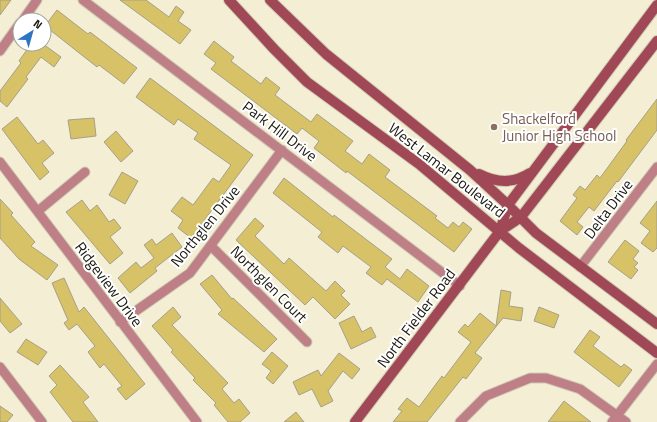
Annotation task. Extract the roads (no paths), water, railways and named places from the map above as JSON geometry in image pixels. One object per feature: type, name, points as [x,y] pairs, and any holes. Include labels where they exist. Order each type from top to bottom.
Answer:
[{"type":"main road","name":"West Lamar Boulevard","points":[[229,0],[307,82],[419,164],[525,253],[657,353]]},
{"type":"main road","name":"West Lamar Boulevard","points":[[270,0],[326,54],[470,170],[536,233],[657,324]]},
{"type":"main road","name":"North Fielder Road","points":[[356,422],[500,231],[508,205],[657,5]]},
{"type":"main road","name":"North Fielder Road","points":[[500,231],[521,218],[657,41]]},
{"type":"main road","points":[[470,170],[500,182],[522,178],[533,171]]},
{"type":"street","points":[[28,12],[37,0]]},
{"type":"street","name":"Park Hill Drive","points":[[83,0],[460,286]]},
{"type":"street","points":[[0,51],[12,35]]},
{"type":"street","name":"Northglen Drive","points":[[120,322],[190,273],[282,150]]},
{"type":"street","name":"Ridgeview Drive","points":[[0,162],[197,422]]},
{"type":"street","name":"Delta Drive","points":[[580,267],[657,167]]},
{"type":"street","points":[[38,211],[85,172]]},
{"type":"street","name":"Northglen Court","points":[[211,246],[308,342]]},
{"type":"street","points":[[614,418],[657,364]]},
{"type":"street","points":[[0,367],[42,422]]},
{"type":"street","points":[[460,422],[486,396],[530,378],[546,378],[580,389],[614,418],[626,422]]},
{"type":"place","name":"Shackelford Junior High School","points":[[494,127]]}]
